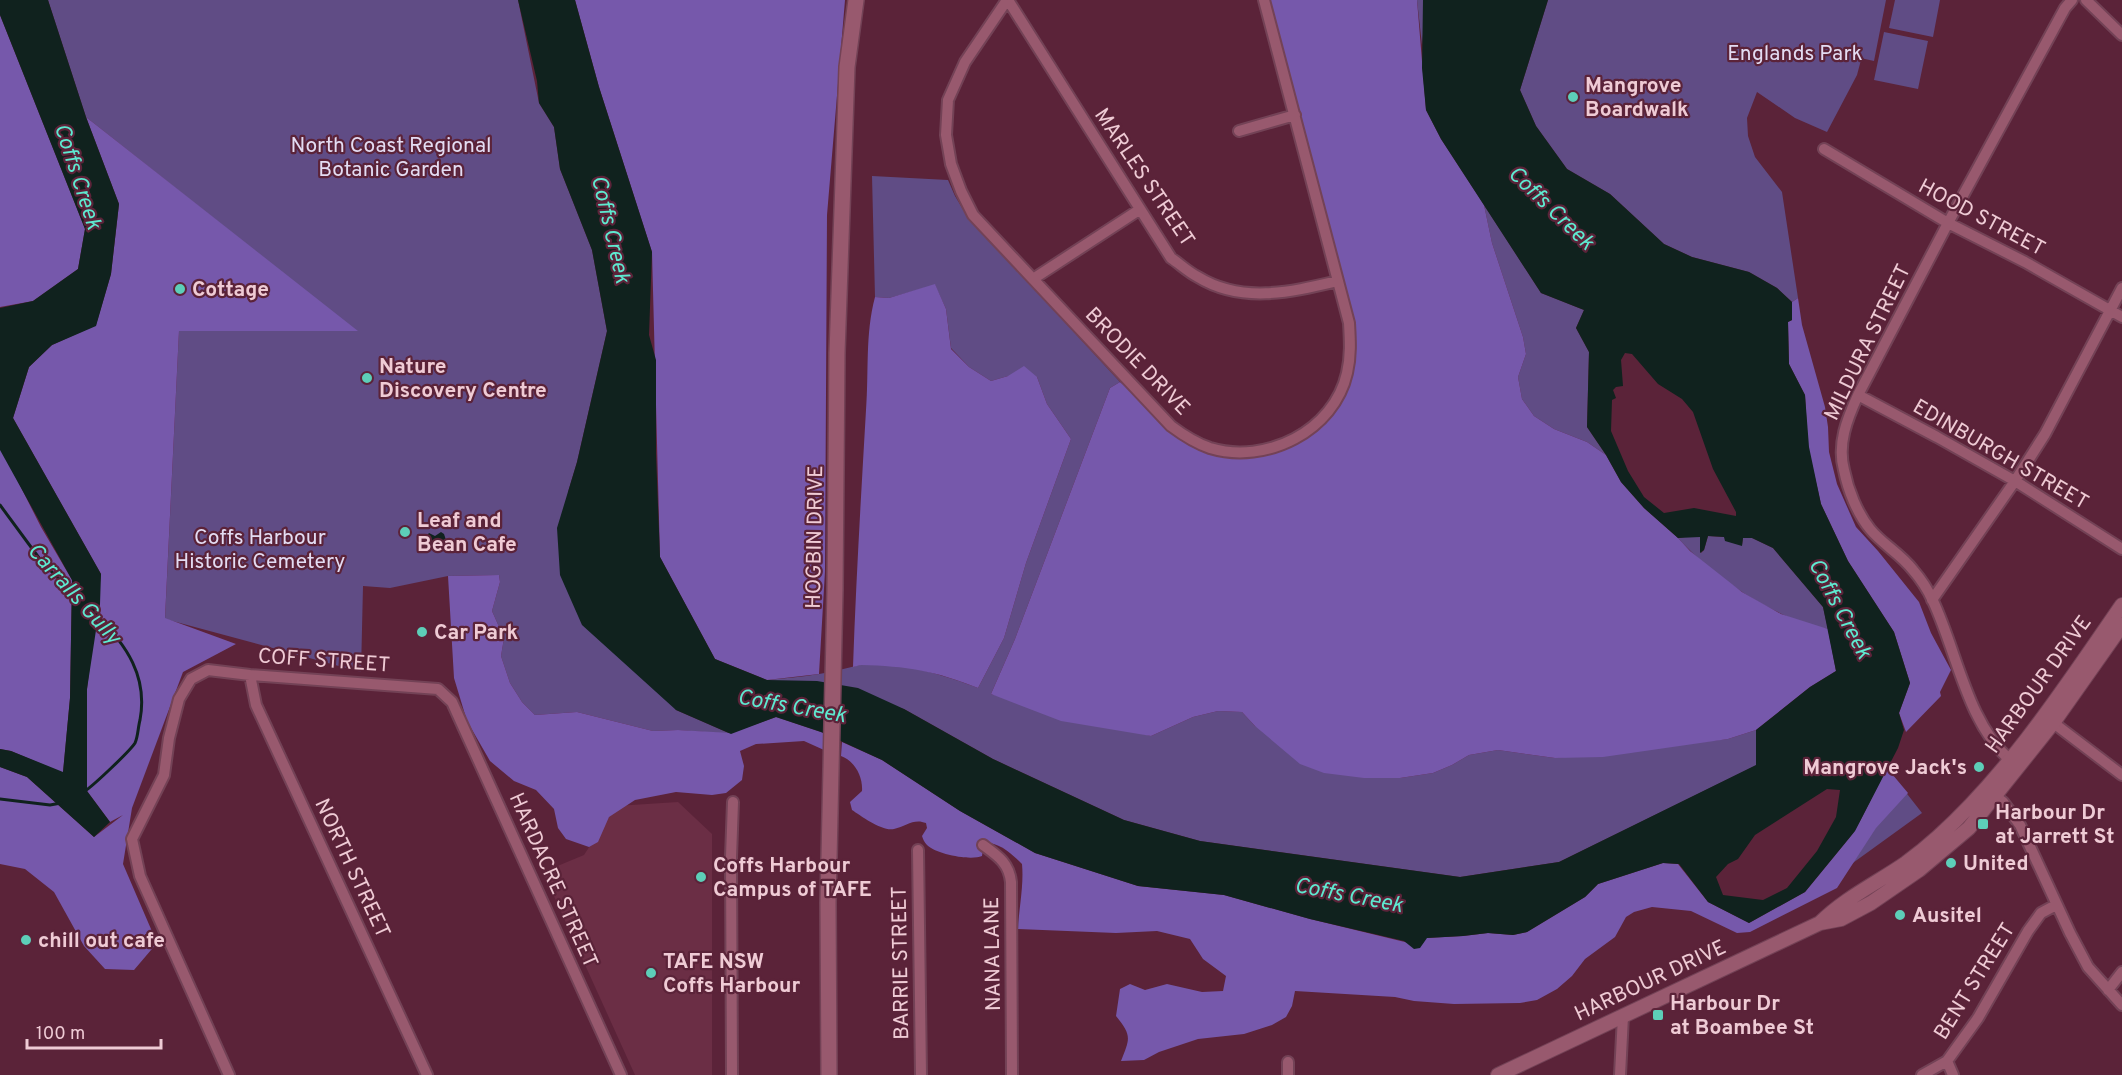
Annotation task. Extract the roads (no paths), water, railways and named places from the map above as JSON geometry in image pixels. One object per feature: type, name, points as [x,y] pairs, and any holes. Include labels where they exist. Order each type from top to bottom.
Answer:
[{"type":"main road","name":"HOGBIN DRIVE","points":[[829,1075],[829,766],[835,590],[837,353],[847,67],[856,0]]},
{"type":"street","name":"MARLES STREET","points":[[1008,0],[1171,258],[1198,278],[1225,290],[1259,295],[1290,292],[1338,281]]},
{"type":"street","name":"BRODIE DRIVE","points":[[1008,0],[965,62],[948,100],[946,135],[951,164],[973,214],[1171,426],[1198,444],[1213,449],[1239,452],[1258,452],[1285,444],[1312,429],[1334,406],[1347,375],[1351,349],[1349,322],[1264,0]]},
{"type":"street","name":"MILDURA STREET","points":[[2010,760],[1991,742],[1986,732],[1932,600],[1913,569],[1870,530],[1860,515],[1843,469],[1841,442],[1858,395],[1948,223],[2065,8],[2072,0]]},
{"type":"street","points":[[2086,0],[2122,35]]},
{"type":"street","points":[[1239,131],[1295,115]]},
{"type":"street","name":"HOOD STREET","points":[[1824,149],[1948,223],[2025,262],[2122,316]]},
{"type":"street","points":[[1033,279],[1139,210]]},
{"type":"street","points":[[1932,600],[2015,481],[2044,434],[2122,288]]},
{"type":"street","name":"EDINBURGH STREET","points":[[1858,395],[2015,481],[2122,549]]},
{"type":"street","name":"HARBOUR DRIVE","points":[[1991,792],[2010,760],[2049,719],[2122,605]]},
{"type":"street","name":"HARBOUR DRIVE","points":[[1498,1075],[1820,923],[1835,908],[1907,862],[1966,810],[1991,792],[2122,625]]},
{"type":"street","name":"COFF STREET","points":[[229,1075],[140,876],[132,839],[164,775],[169,738],[179,699],[191,679],[208,670],[438,689],[452,702]]},
{"type":"street","name":"NORTH STREET","points":[[250,675],[256,705],[427,1075]]},
{"type":"street","name":"HARDACRE STREET","points":[[452,702],[621,1075]]},
{"type":"street","points":[[2049,719],[2122,775]]},
{"type":"street","points":[[1991,792],[2003,802],[2020,825],[2056,905],[2088,968],[2122,1005]]},
{"type":"street","points":[[732,1075],[733,802]]},
{"type":"street","name":"NANA LANE","points":[[983,845],[1000,857],[1009,869],[1010,875],[1012,1075]]},
{"type":"street","name":"BARRIE STREET","points":[[918,850],[921,1075]]},
{"type":"street","name":"BENT STREET","points":[[1922,1075],[1947,1061],[1978,1018],[2028,931],[2041,913],[2056,905]]},
{"type":"street","points":[[2108,990],[2122,972]]},
{"type":"street","points":[[1620,1075],[1623,1016]]},
{"type":"street","points":[[1947,1061],[1953,1075]]},
{"type":"street","points":[[1288,1062],[1288,1075]]},
{"type":"water","name":"Coffs Creek","points":[[0,0],[48,0],[86,117],[119,204],[111,274],[96,326],[52,345],[29,367],[13,418],[101,574],[100,604],[87,689],[87,791],[110,822],[94,837],[27,777],[0,767],[0,749],[11,751],[63,772],[70,698],[72,580],[0,450],[0,308],[33,301],[78,269],[85,229],[0,15]]},
{"type":"water","name":"Coffs Creek","points":[[518,0],[575,0],[599,87],[652,252],[649,335],[656,360],[656,454],[660,557],[715,659],[767,680],[817,681],[858,688],[904,709],[993,759],[1124,820],[1200,841],[1460,877],[1559,862],[1756,765],[1756,730],[1810,687],[1836,671],[1823,607],[1773,548],[1752,538],[1743,538],[1742,546],[1725,541],[1724,537],[1708,536],[1704,550],[1700,553],[1700,537],[1678,538],[1644,508],[1621,482],[1587,427],[1589,352],[1576,328],[1584,310],[1541,293],[1441,139],[1426,110],[1422,68],[1423,0],[1548,0],[1520,90],[1536,126],[1567,169],[1610,194],[1664,244],[1692,257],[1749,272],[1777,288],[1792,302],[1792,320],[1788,322],[1789,364],[1805,395],[1809,447],[1821,504],[1848,561],[1894,632],[1910,683],[1899,713],[1904,730],[1898,748],[1855,831],[1805,892],[1749,923],[1708,902],[1679,864],[1663,863],[1598,884],[1585,897],[1527,932],[1513,935],[1488,933],[1427,938],[1420,948],[1414,949],[1404,941],[1310,919],[1224,895],[1138,886],[1035,853],[960,811],[882,760],[821,732],[776,717],[731,734],[676,710],[582,625],[560,575],[557,528],[577,462],[607,331],[592,250],[560,169],[554,127],[539,103],[537,81]],"holes":[[[1625,353],[1632,354],[1658,384],[1682,399],[1693,412],[1713,469],[1736,516],[1694,508],[1664,513],[1644,497],[1628,471],[1611,431],[1612,400],[1616,398],[1613,390],[1623,386],[1621,360]],[[1827,789],[1840,790],[1836,817],[1817,851],[1787,888],[1763,900],[1723,895],[1716,877],[1728,864],[1738,859],[1755,835]]]},
{"type":"water","points":[[441,532],[447,543],[439,550],[425,538],[429,533],[435,536]]},
{"type":"waterway","name":"Carralls Gully","points":[[0,505],[42,562],[74,594]]},
{"type":"waterway","name":"Carralls Gully","points":[[85,791],[112,768],[135,743],[142,704],[138,676],[133,663],[117,638],[96,615]]},
{"type":"waterway","name":"Carralls Gully","points":[[0,799],[50,805],[61,803]]},
{"type":"place","name":"Mangrove Boardwalk","points":[[1573,97]]},
{"type":"place","name":"Cottage","points":[[180,289]]},
{"type":"place","name":"Nature Discovery Centre","points":[[367,378]]},
{"type":"place","name":"Leaf and Bean Cafe","points":[[405,532]]},
{"type":"place","name":"Car Park","points":[[422,632]]},
{"type":"place","name":"Mangrove Jack's","points":[[1979,767]]},
{"type":"place","name":"Harbour Dr at Jarrett St","points":[[1983,824]]},
{"type":"place","name":"United","points":[[1951,863]]},
{"type":"place","name":"Coffs Harbour Campus of TAFE","points":[[701,877]]},
{"type":"place","name":"Ausitel","points":[[1900,915]]},
{"type":"place","name":"chill out cafe","points":[[26,940]]},
{"type":"place","name":"TAFE NSW Coffs Harbour","points":[[651,973]]},
{"type":"place","name":"Harbour Dr at Boambee St","points":[[1658,1015]]},
{"type":"park label","name":"Englands Park","points":[[1795,53]]},
{"type":"park label","name":"North Coast Regional Botanic Garden","points":[[391,157]]},
{"type":"park label","name":"Coffs Harbour Historic Cemetery","points":[[260,549]]}]
